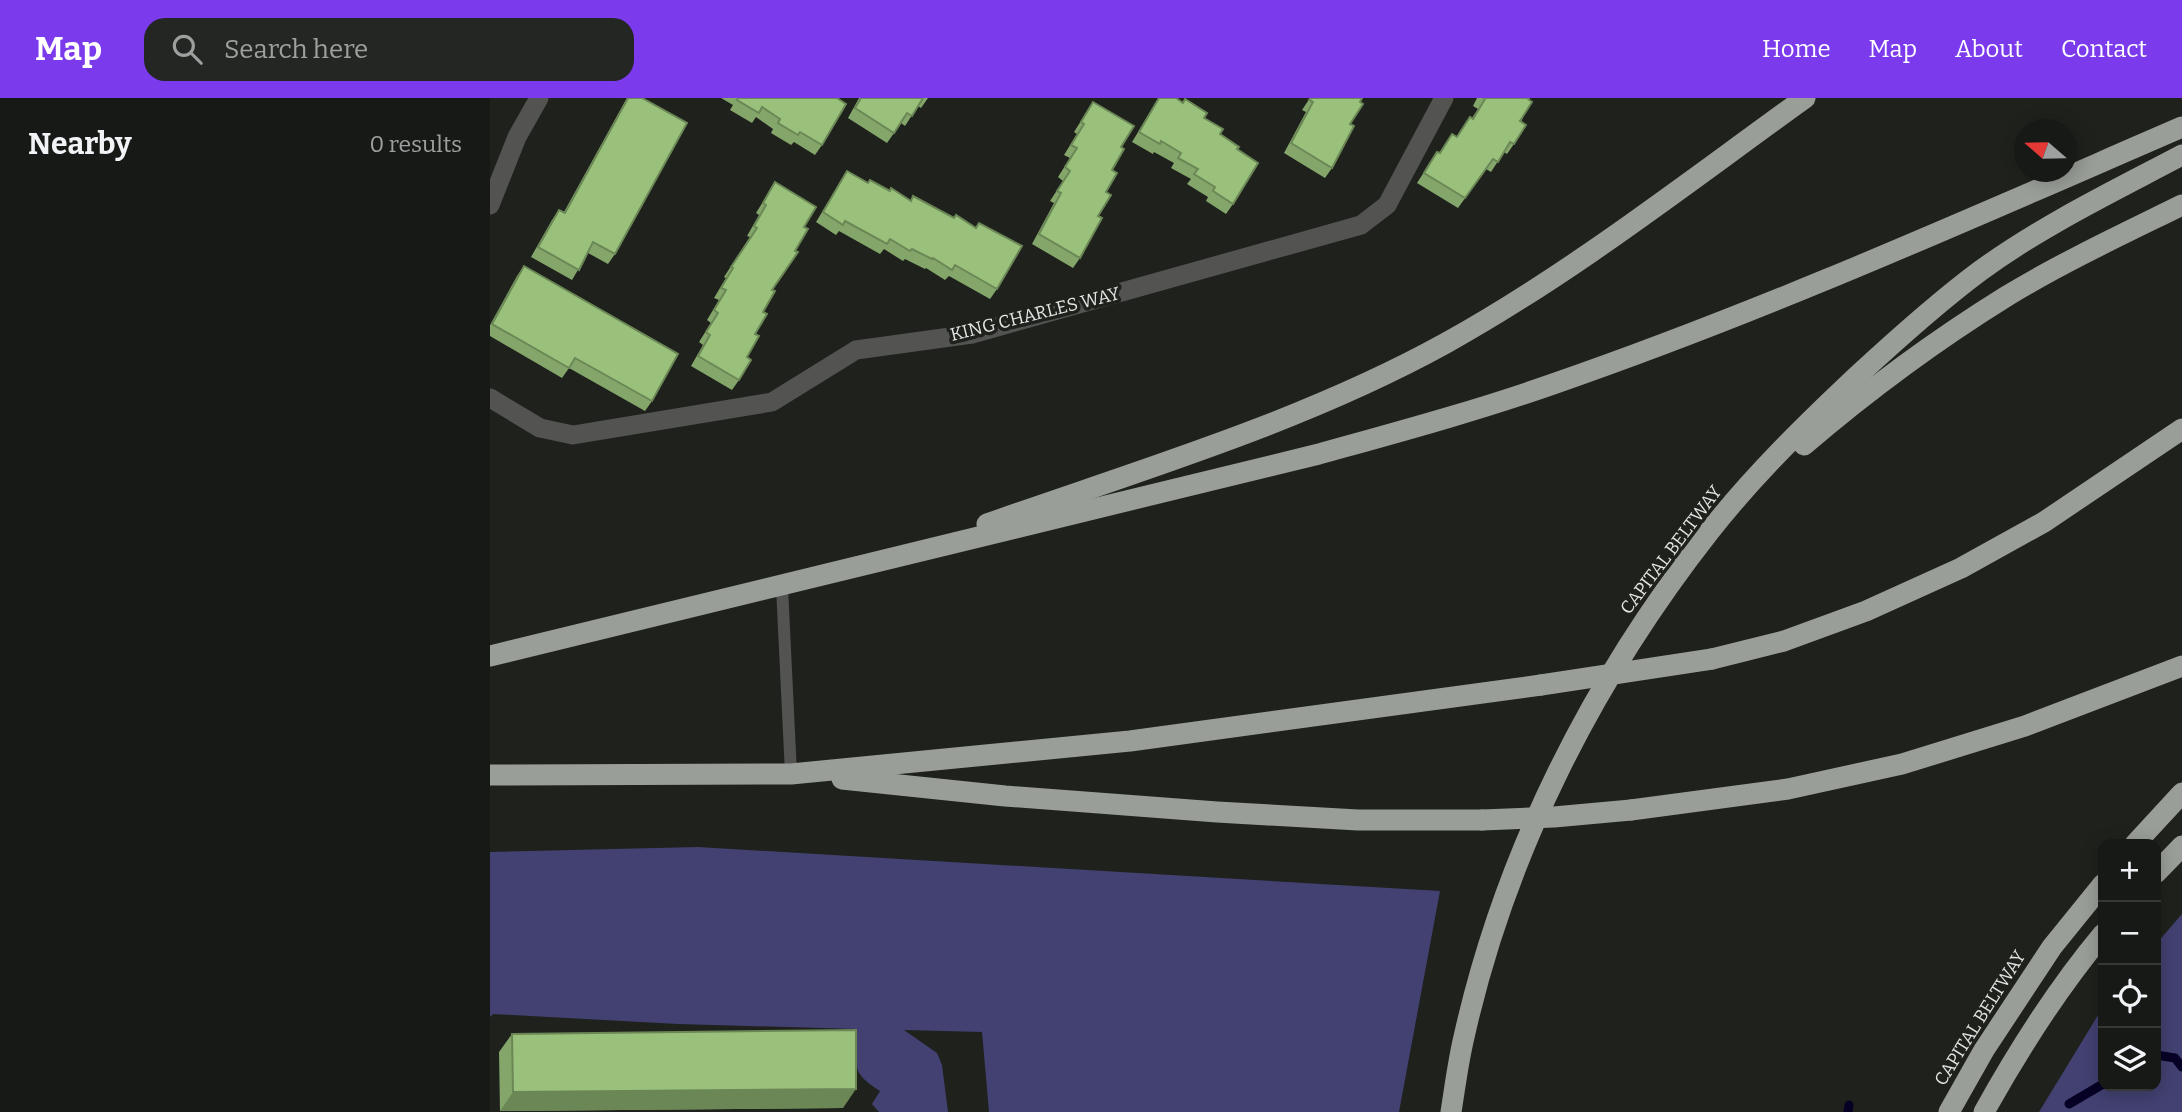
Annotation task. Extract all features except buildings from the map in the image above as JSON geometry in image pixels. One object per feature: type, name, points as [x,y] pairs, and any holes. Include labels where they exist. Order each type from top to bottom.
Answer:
[{"type":"highway","points":[[875,564],[1248,431],[1342,394],[1444,344],[1538,288],[1805,98]]},
{"type":"highway","points":[[490,656],[1319,454],[1442,420],[1553,384],[1820,283],[2182,127]]},
{"type":"highway","name":"CAPITAL BELTWAY","points":[[1451,1112],[1463,1038],[1486,954],[1523,848],[1566,755],[1620,659],[1709,531],[1765,467],[1823,408],[1891,345],[1980,271],[2068,215],[2182,155]]},
{"type":"highway","points":[[1709,531],[1829,424],[1913,360],[2006,297],[2082,254],[2182,205]]},
{"type":"highway","points":[[490,775],[791,774],[1130,741],[1712,659],[1784,641],[1866,611],[1961,568],[2043,522],[2182,429]]},
{"type":"highway","points":[[791,774],[1004,796],[1358,820],[1554,817],[1631,810],[1788,789],[1902,764],[2025,726],[2182,666]]},
{"type":"highway","points":[[2140,839],[2182,793]]},
{"type":"highway","points":[[2161,868],[2182,846]]},
{"type":"highway","name":"CAPITAL BELTWAY","points":[[1949,1112],[1984,1050],[2052,947],[2098,890]]},
{"type":"highway","points":[[1984,1112],[2009,1067],[2070,973],[2098,940]]},
{"type":"street","points":[[490,205],[517,137],[539,98]]},
{"type":"street","name":"KING CHARLES WAY","points":[[490,398],[540,428],[573,435],[772,402],[856,350],[972,334],[1362,225],[1387,205],[1444,98]]},
{"type":"lane","points":[[782,587],[791,774]]},
{"type":"shaded area","points":[[698,847],[1440,891],[1399,1112],[989,1112],[982,1032],[904,1030],[937,1053],[942,1065],[948,1112],[879,1112],[872,1104],[880,1091],[862,1077],[856,1065],[856,1029],[678,1024],[493,1014],[490,1017],[490,852]]},
{"type":"shaded area","points":[[2182,914],[2182,1112],[2039,1112],[2098,1015],[2098,1091],[2161,1091],[2161,938]]},
{"type":"waterway","points":[[2161,1056],[2175,1058],[2182,1067]]},
{"type":"waterway","points":[[2069,1104],[2098,1087]]},
{"type":"waterway","points":[[1848,1112],[1849,1105]]}]
